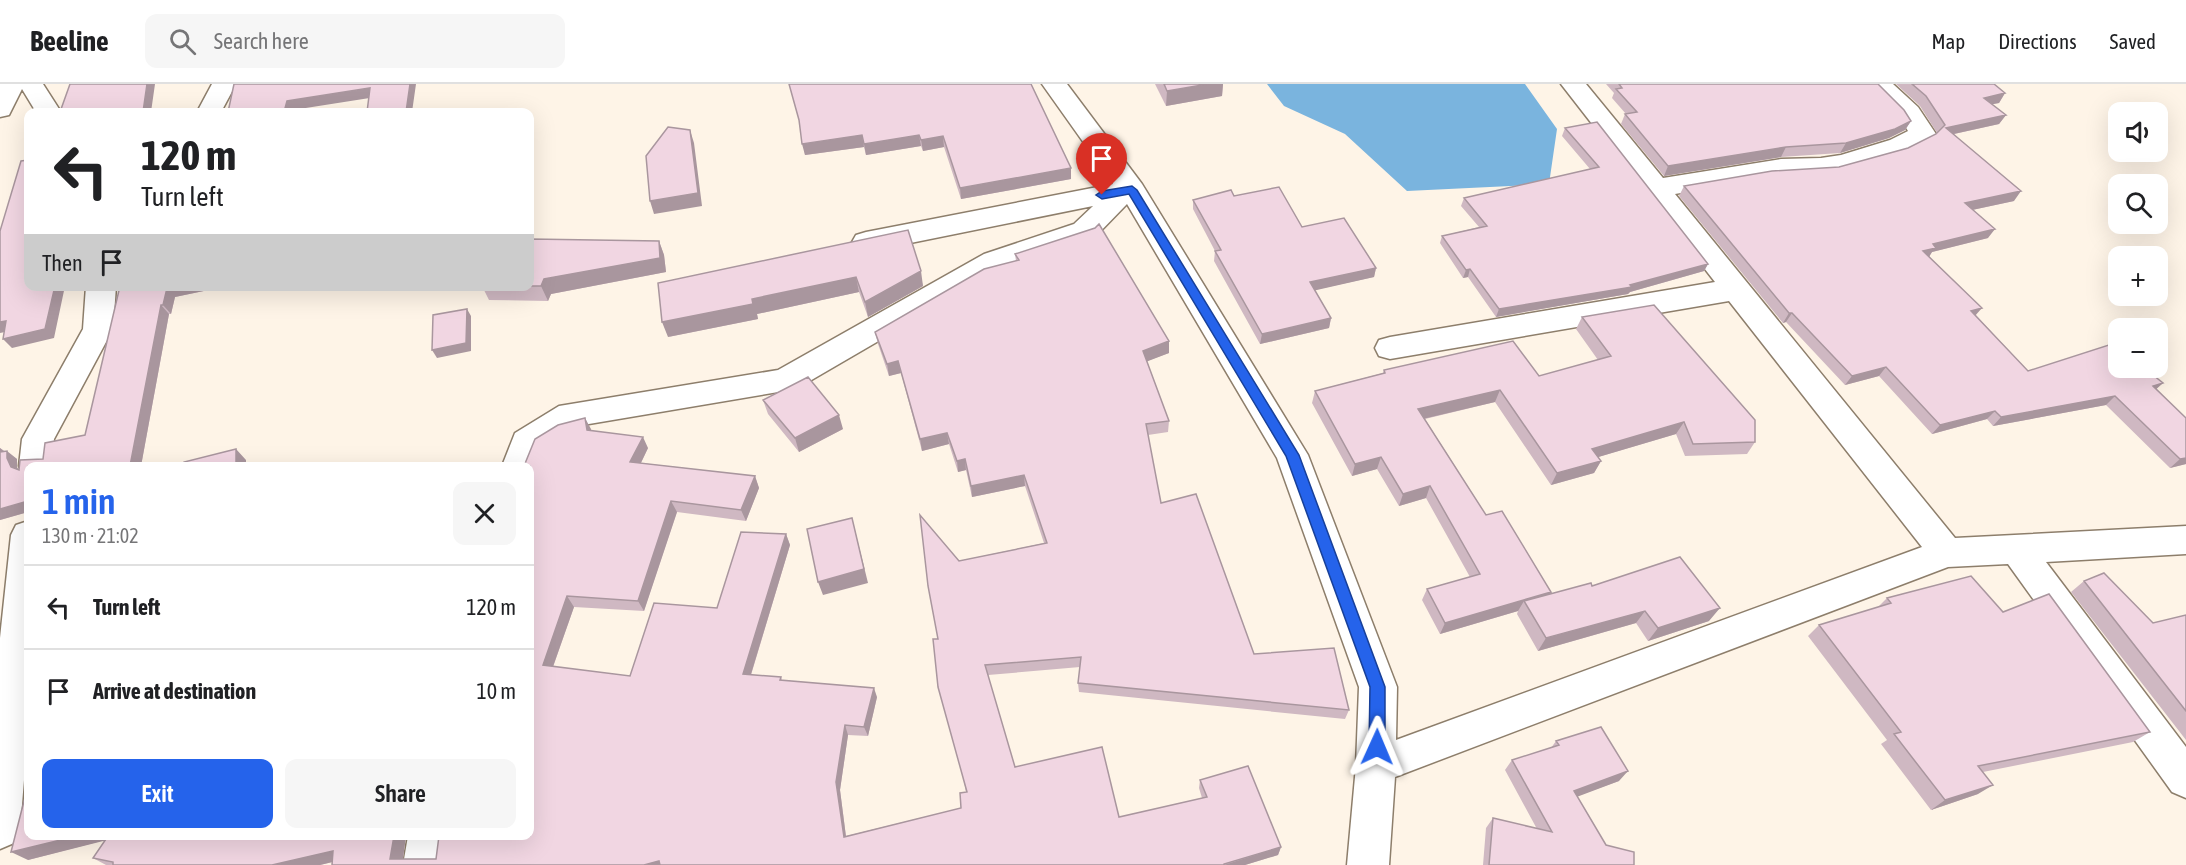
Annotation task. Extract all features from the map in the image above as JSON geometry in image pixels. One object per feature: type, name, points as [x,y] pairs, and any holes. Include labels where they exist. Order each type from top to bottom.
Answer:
[{"type":"street","points":[[0,109],[12,84]]},
{"type":"street","points":[[31,84],[46,108]]},
{"type":"street","points":[[212,108],[224,84]]},
{"type":"street","points":[[1054,84],[1128,190],[1292,455],[1378,687],[1376,766],[1368,865]]},
{"type":"street","points":[[1573,84],[1947,553]]},
{"type":"street","points":[[1656,188],[1781,168],[1821,167],[1844,163],[1899,147],[1923,134],[1909,113],[1878,84]]},
{"type":"street","points":[[835,248],[1128,190]]},
{"type":"street","points":[[519,462],[526,442],[570,416],[785,381],[994,261],[1084,231],[1128,190]]},
{"type":"street","points":[[1390,348],[1737,289]]},
{"type":"street","points":[[35,462],[38,440],[98,329],[101,291]]},
{"type":"street","points":[[1376,766],[1947,553],[2186,540]]},
{"type":"street","points":[[2017,550],[2186,779]]},
{"type":"street","points":[[0,829],[24,577]]},
{"type":"street","points":[[424,865],[427,840]]},
{"type":"water","points":[[1267,84],[1525,84],[1557,129],[1549,184],[1407,191],[1345,134],[1284,106]]},
{"type":"building","points":[[70,84],[147,84],[144,108],[61,108]]},
{"type":"building","points":[[234,84],[410,84],[407,108],[368,108],[370,88],[287,101],[285,108],[229,108]]},
{"type":"building","points":[[789,84],[1031,84],[1071,168],[960,188],[943,136],[921,140],[919,135],[864,144],[862,135],[802,144],[799,120]]},
{"type":"building","points":[[1164,84],[1208,84],[1167,91]]},
{"type":"building","points":[[1619,84],[1878,84],[1904,110],[1911,121],[1895,129],[1846,143],[1786,147],[1668,166],[1625,114],[1637,112],[1616,89],[1622,88]]},
{"type":"building","points":[[1912,84],[1994,84],[2005,93],[1984,98],[2006,115],[1946,128],[2021,191],[1965,203],[1995,229],[1933,244],[1936,248],[1923,251],[1982,308],[1971,311],[2028,371],[2108,345],[2108,378],[2157,378],[2163,383],[2153,386],[2186,418],[2186,458],[2180,459],[2115,396],[2001,417],[1995,411],[1940,425],[1886,367],[1852,376],[1792,313],[1789,313],[1684,186],[1772,171],[1839,167],[1908,148],[1936,134],[1945,125],[1926,96]]},
{"type":"building","points":[[1597,122],[1708,264],[1630,285],[1632,287],[1499,309],[1470,269],[1466,270],[1442,236],[1487,226],[1464,198],[1599,167],[1565,128]]},
{"type":"building","points":[[668,127],[690,130],[698,193],[650,201],[646,156]]},
{"type":"building","points":[[21,161],[24,161],[24,291],[54,291],[45,329],[3,339],[6,321],[0,322],[0,231]]},
{"type":"building","points":[[1279,187],[1302,227],[1344,218],[1376,268],[1310,282],[1331,318],[1262,334],[1215,251],[1221,250],[1193,200],[1231,190],[1234,196]]},
{"type":"building","points":[[1099,224],[1169,341],[1143,351],[1169,421],[1146,424],[1161,503],[1196,494],[1254,654],[1334,648],[1349,710],[1078,683],[1081,657],[985,665],[1015,767],[1102,747],[1119,817],[1207,797],[1200,780],[1248,766],[1281,847],[1224,865],[660,865],[659,861],[644,865],[332,865],[333,851],[272,865],[113,865],[113,862],[93,858],[105,840],[393,840],[390,859],[436,859],[438,840],[534,840],[534,462],[526,462],[535,439],[558,425],[585,418],[587,430],[643,437],[630,462],[755,476],[741,510],[671,501],[638,601],[567,596],[543,665],[630,676],[654,603],[717,608],[741,532],[786,534],[743,674],[781,677],[780,680],[874,688],[864,727],[845,725],[836,782],[844,837],[961,808],[960,793],[967,792],[938,687],[933,639],[938,639],[928,586],[920,515],[959,561],[1047,543],[1024,475],[971,486],[965,459],[957,461],[947,433],[920,439],[898,361],[887,364],[875,332],[984,269],[1019,260],[1015,254],[1095,228]]},
{"type":"building","points":[[908,230],[921,271],[865,302],[856,277],[752,299],[753,304],[662,322],[658,283]]},
{"type":"building","points":[[534,239],[659,241],[660,258],[544,279],[541,286],[534,286]]},
{"type":"building","points":[[119,291],[166,291],[163,305],[161,305],[131,462],[24,462],[24,502],[0,509],[0,452],[7,451],[11,467],[19,470],[20,460],[43,459],[45,443],[85,435]]},
{"type":"building","points":[[1654,305],[1755,420],[1755,442],[1693,444],[1684,422],[1592,449],[1601,461],[1557,473],[1500,390],[1418,409],[1486,515],[1502,511],[1551,592],[1445,623],[1427,589],[1480,574],[1430,486],[1403,494],[1381,457],[1355,464],[1315,391],[1385,373],[1384,370],[1513,341],[1539,376],[1611,356],[1582,317]]},
{"type":"building","points":[[467,309],[466,343],[432,350],[433,315]]},
{"type":"building","points":[[808,377],[839,415],[795,438],[763,400]]},
{"type":"building","points":[[236,449],[236,462],[184,462]]},
{"type":"building","points":[[852,518],[864,569],[818,582],[807,529]]},
{"type":"building","points":[[1680,557],[1720,608],[1658,628],[1645,611],[1546,638],[1524,601],[1591,583],[1592,586]]},
{"type":"building","points":[[2104,573],[2153,623],[2186,615],[2186,711],[2084,581]]},
{"type":"building","points":[[1971,576],[2003,612],[2049,594],[2150,732],[1978,766],[1993,785],[1945,800],[1894,734],[1901,732],[1819,625],[1891,603],[1887,598]]},
{"type":"building","points":[[1601,727],[1628,771],[1574,791],[1606,845],[1634,852],[1634,865],[1489,865],[1493,818],[1552,832],[1512,760],[1559,745],[1556,741]]},
{"type":"building","points":[[24,801],[24,840],[60,840],[11,852]]},
{"type":"route","points":[[1102,195],[1132,190],[1292,455],[1378,687],[1377,747]]}]
